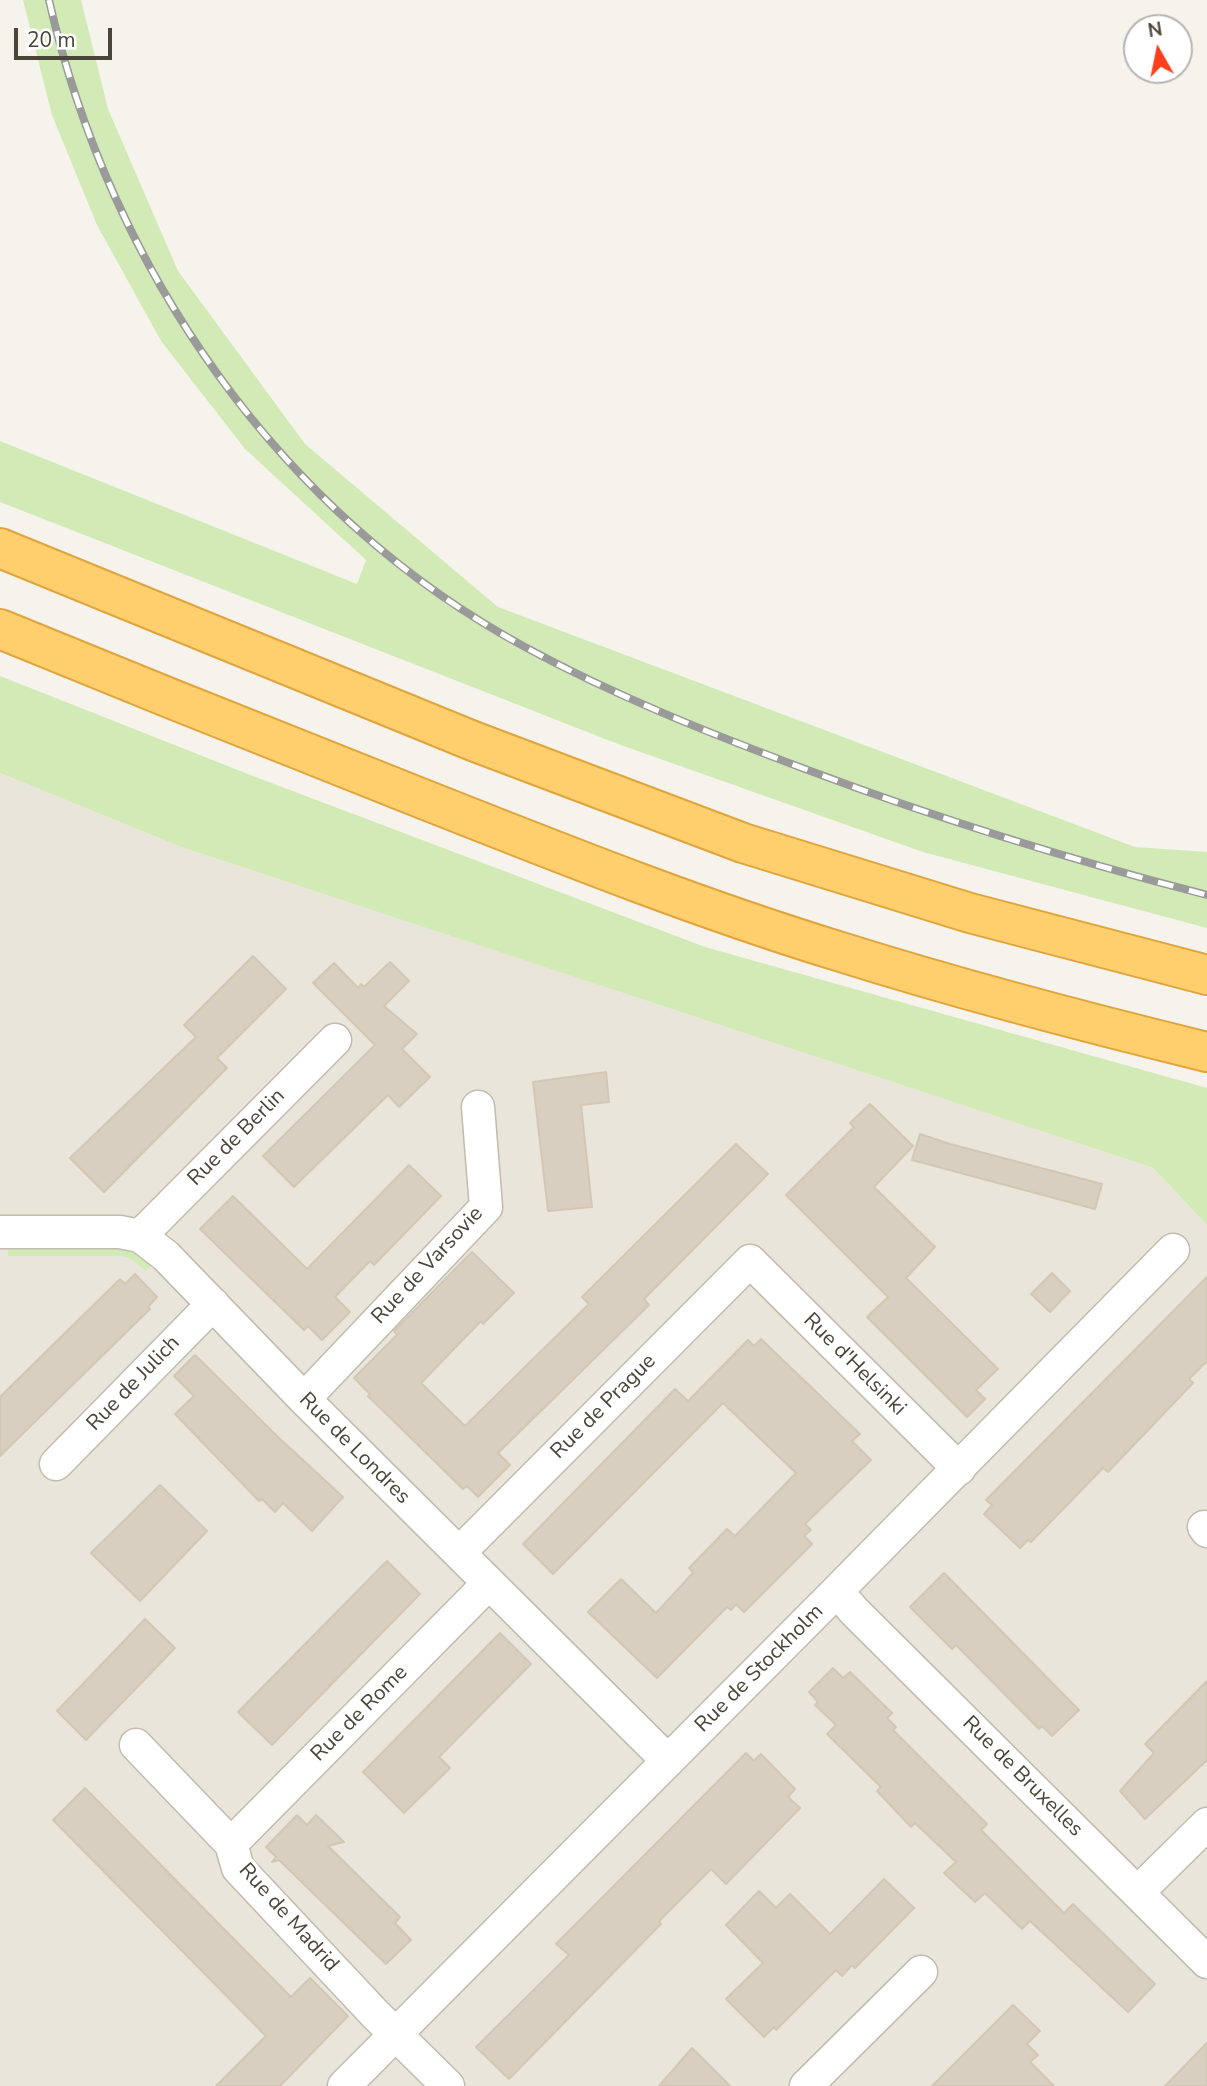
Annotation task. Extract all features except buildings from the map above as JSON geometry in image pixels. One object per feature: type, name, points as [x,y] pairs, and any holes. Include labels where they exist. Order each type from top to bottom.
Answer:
[{"type":"highway","points":[[0,548],[473,741],[743,843],[970,914],[1207,975]]},
{"type":"highway","points":[[0,629],[568,857],[742,919],[936,980],[1207,1052]]},
{"type":"street","name":"Rue de Berlin","points":[[140,1236],[335,1040]]},
{"type":"street","name":"Rue de Varsovie","points":[[304,1399],[486,1208],[478,1107]]},
{"type":"street","points":[[0,1232],[120,1232],[140,1236]]},
{"type":"street","name":"Rue de Londres","points":[[140,1236],[166,1256],[304,1399],[668,1761]]},
{"type":"street","name":"Rue de Stockholm","points":[[344,2086],[959,1469],[1173,1250]]},
{"type":"street","name":"Rue d'Helsinki","points":[[750,1261],[959,1469]]},
{"type":"street","name":"Rue de Prague","points":[[459,1553],[750,1261]]},
{"type":"street","name":"Rue de Julich","points":[[56,1464],[213,1304]]},
{"type":"street","name":"Rue de Rome","points":[[231,1844],[489,1584]]},
{"type":"street","name":"Rue de Bruxelles","points":[[837,1591],[1207,1962]]},
{"type":"street","name":"Rue de Madrid","points":[[136,1745],[231,1844],[238,1868],[395,2035],[448,2086]]},
{"type":"street","points":[[1138,1892],[1207,1824]]},
{"type":"street","points":[[806,2086],[921,1972]]},
{"type":"shaded area","points":[[0,773],[181,847],[1153,1168],[1207,1225],[1207,2086],[0,2086]]},
{"type":"green space","points":[[23,0],[81,0],[108,109],[178,271],[305,444],[498,607],[1135,847],[1207,852],[1207,928],[923,852],[618,744],[0,502],[0,441],[357,584],[366,560],[245,449],[161,341],[97,225],[52,115]]},
{"type":"green space","points":[[0,676],[253,776],[705,947],[1207,1088],[1207,1225],[1153,1168],[181,847],[0,773]]},
{"type":"green space","points":[[8,1245],[128,1246],[153,1263],[146,1271],[131,1259],[122,1256],[8,1256]]},
{"type":"railway","points":[[49,0],[77,100],[115,196],[162,288],[218,375],[283,455],[356,528],[437,592],[559,665],[628,698],[733,742],[954,821],[1055,853],[1207,895]]}]
